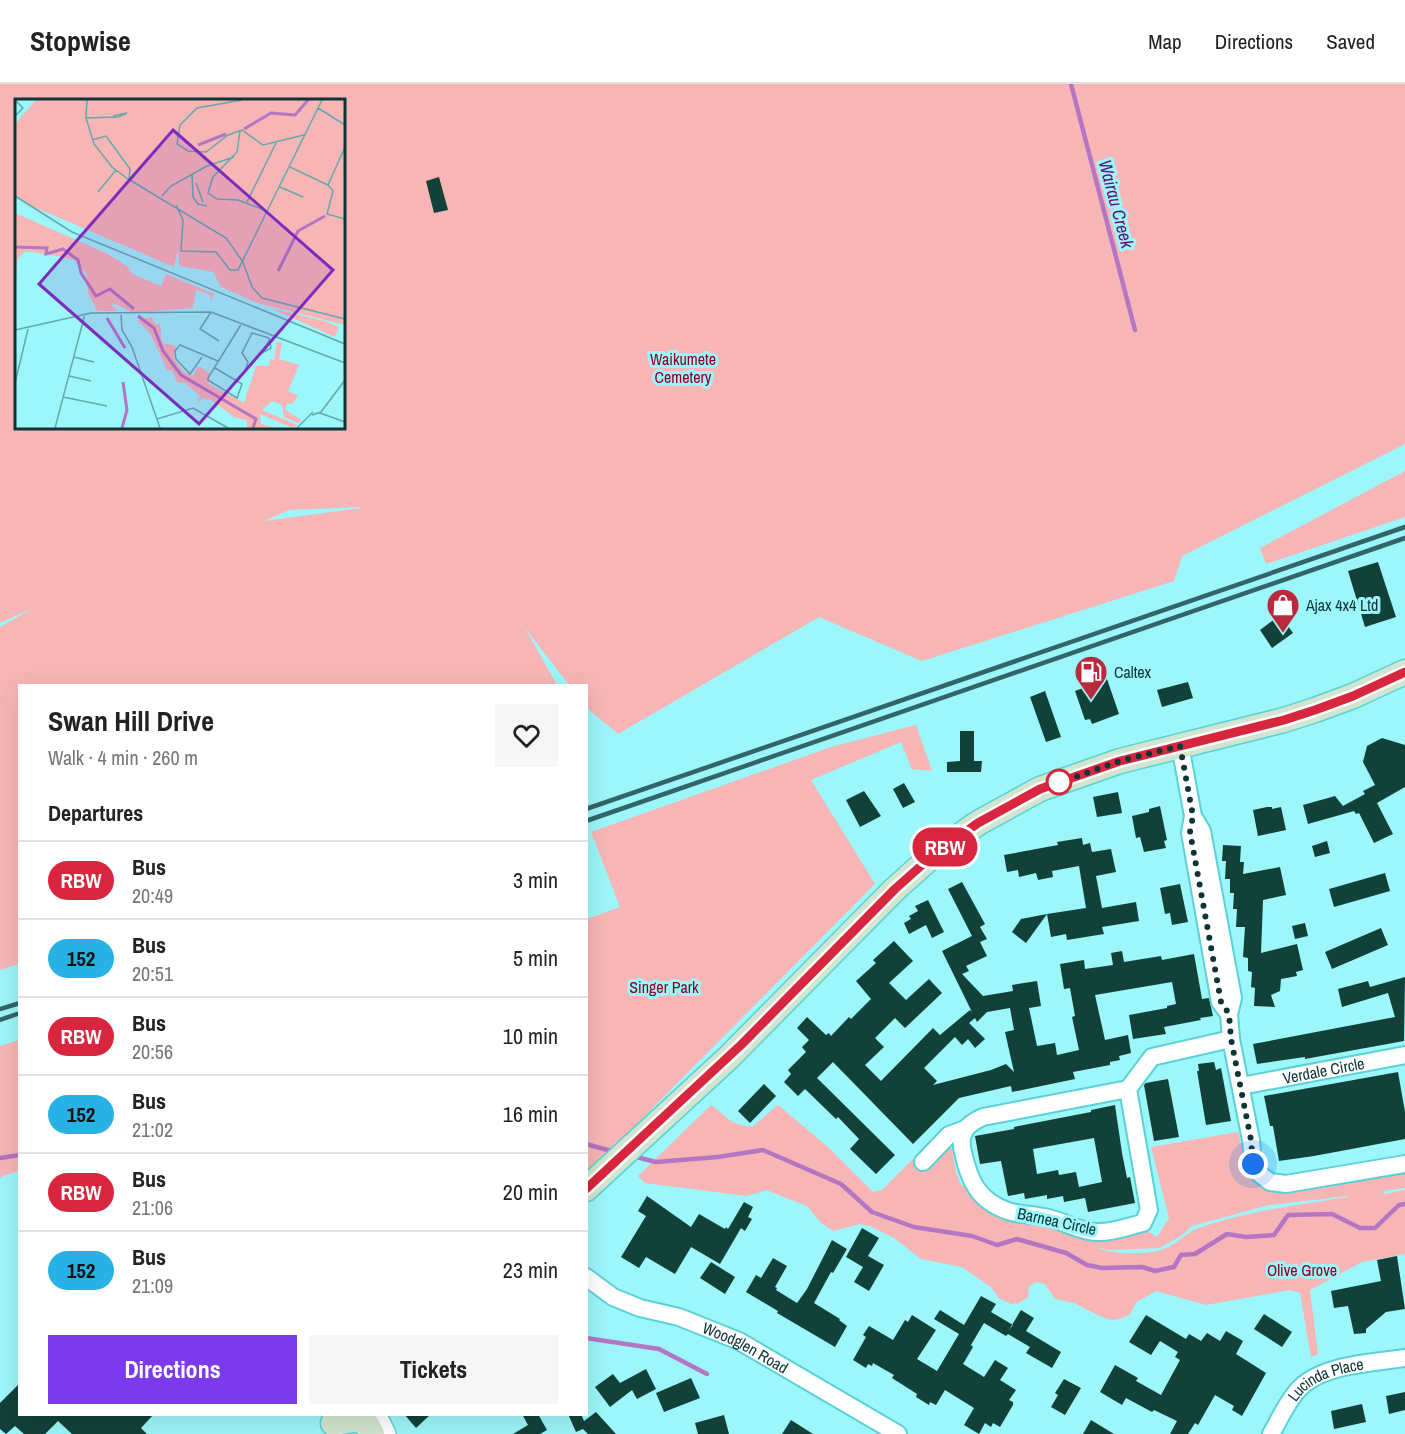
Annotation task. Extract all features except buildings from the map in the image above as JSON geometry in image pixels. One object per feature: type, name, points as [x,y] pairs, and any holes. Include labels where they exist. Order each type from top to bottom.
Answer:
[{"type":"main road","points":[[588,1187],[745,1042],[895,889],[932,856],[978,823],[1040,789],[1120,761],[1315,710],[1353,696],[1405,672]]},
{"type":"main road","points":[[332,1424],[359,1419],[368,1426],[372,1434]]},
{"type":"street","points":[[1180,746],[1193,816],[1190,832],[1233,998],[1229,1014],[1231,1039],[1251,1140],[1253,1164],[1270,1182],[1286,1184],[1405,1164]]},
{"type":"street","points":[[923,1162],[949,1135],[965,1129],[983,1117],[1128,1089],[1152,1057],[1231,1039]]},
{"type":"street","name":"Verdale Circle","points":[[1241,1086],[1405,1054]]},
{"type":"street","name":"Barnea Circle","points":[[965,1129],[961,1147],[968,1176],[981,1195],[998,1207],[1009,1212],[1046,1217],[1097,1232],[1143,1223],[1149,1210],[1128,1089]]},
{"type":"street","name":"Woodglen Road","points":[[588,1278],[613,1297],[640,1308],[679,1317],[739,1341],[898,1434]]},
{"type":"street","name":"Lucinda Place","points":[[1270,1434],[1296,1392],[1304,1383],[1318,1375],[1338,1369],[1405,1358]]},
{"type":"street","points":[[376,1416],[385,1434]]},
{"type":"green space","name":"Waikumete Cemetery","points":[[0,84],[1405,84],[1405,444],[1182,556],[1174,581],[922,661],[819,617],[618,734],[588,709],[588,684],[568,684],[525,628],[556,684],[18,684],[18,964],[0,970],[0,627],[33,608],[0,623]],"holes":[[[361,508],[264,521],[289,510]]]},
{"type":"green space","points":[[1405,471],[1405,517],[1266,564],[1260,548]]},
{"type":"green space","name":"Singer Park","points":[[916,725],[932,771],[912,769],[901,742],[811,780],[875,884],[596,1165],[588,1169],[588,919],[620,907],[591,832],[831,747]]},
{"type":"green space","points":[[18,1040],[18,1171],[0,1178],[0,1046]]},
{"type":"green space","name":"Olive Grove","points":[[711,1105],[734,1122],[752,1127],[778,1105],[829,1148],[873,1192],[882,1190],[913,1159],[924,1170],[951,1144],[960,1183],[986,1209],[999,1216],[1049,1226],[1098,1240],[1146,1230],[1157,1237],[1169,1218],[1151,1147],[1238,1132],[1251,1171],[1260,1184],[1267,1189],[1405,1169],[1405,1188],[1383,1191],[1385,1194],[1405,1190],[1405,1254],[1362,1262],[1310,1290],[1318,1354],[1311,1357],[1300,1293],[1290,1290],[1206,1305],[1156,1291],[1137,1302],[1129,1315],[1112,1320],[1074,1303],[1055,1299],[1045,1284],[1036,1282],[1029,1286],[1028,1297],[1019,1303],[1011,1304],[999,1298],[991,1287],[962,1267],[921,1259],[894,1238],[870,1226],[859,1224],[834,1231],[822,1224],[807,1206],[766,1190],[747,1196],[645,1183],[638,1176]],"holes":[[[1348,1197],[1273,1209],[1217,1222],[1194,1230],[1169,1247],[1157,1251],[1119,1253],[1096,1247],[1109,1250],[1159,1248],[1181,1236],[1192,1226],[1269,1205]]]},
{"type":"waterway","name":"Wairau Creek","points":[[1071,84],[1135,330]]},
{"type":"waterway","points":[[588,1145],[615,1152]]},
{"type":"waterway","points":[[632,1156],[656,1162],[718,1157],[763,1150],[841,1184],[872,1212],[914,1227],[972,1236],[997,1245],[1017,1239],[1066,1253],[1087,1265],[1102,1268],[1142,1267],[1155,1271],[1174,1267],[1181,1255],[1195,1254],[1227,1234],[1246,1237],[1274,1235],[1288,1215],[1332,1214],[1360,1228],[1375,1228],[1399,1205],[1405,1204]]},
{"type":"waterway","points":[[0,1158],[18,1155]]},
{"type":"waterway","points":[[588,1338],[659,1349],[707,1374]]},
{"type":"railway","points":[[588,808],[1405,527]]},
{"type":"railway","points":[[588,820],[1405,538]]},
{"type":"railway","points":[[0,1009],[18,1004]]},
{"type":"railway","points":[[0,1020],[18,1014]]},
{"type":"bus line","name":"RBW","points":[[588,1187],[771,1017],[895,889],[932,856],[978,823],[1040,789],[1120,761],[1284,720],[1353,696],[1405,672]]},
{"type":"place","name":"Ajax 4x4 Ltd","points":[[1283,634]]},
{"type":"place","name":"Caltex","points":[[1091,701]]},
{"type":"route","points":[[1059,782],[1120,761],[1180,746],[1193,816],[1190,832],[1221,1002],[1229,1014],[1231,1039],[1251,1140],[1253,1164]]}]
